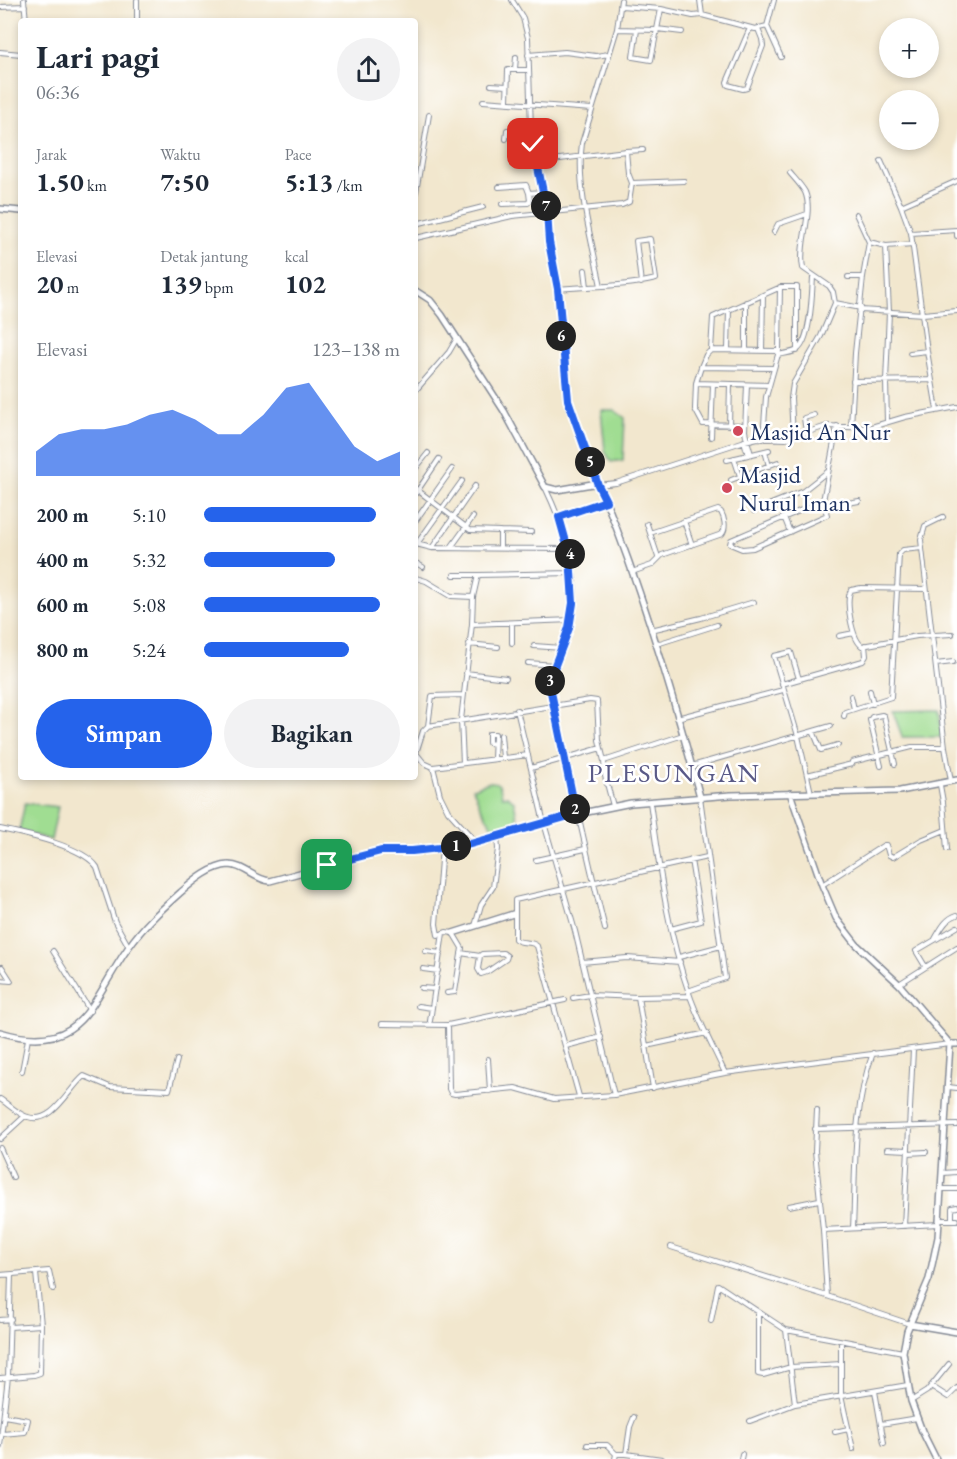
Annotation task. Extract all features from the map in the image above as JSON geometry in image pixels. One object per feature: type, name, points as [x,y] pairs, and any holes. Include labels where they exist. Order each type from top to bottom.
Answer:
[{"type":"main road","points":[[0,209],[18,211]]},
{"type":"main road","points":[[418,293],[434,305],[504,411],[545,487],[557,490],[598,485],[632,572],[700,797]]},
{"type":"main road","points":[[0,1032],[46,1039],[71,1029],[90,1011],[129,947],[154,917],[196,879],[220,867],[237,866],[266,881],[292,877],[381,851],[412,851],[477,843],[576,814],[613,807],[700,797],[900,791],[954,781]]},
{"type":"main road","points":[[789,793],[822,885],[844,929],[954,1044],[948,1087],[940,1222],[929,1279],[905,1337],[903,1352],[911,1401],[931,1452],[936,1459]]},
{"type":"main road","points":[[453,933],[513,914]]},
{"type":"main road","points":[[910,1324],[957,1332]]},
{"type":"street","points":[[24,0],[26,18]]},
{"type":"street","points":[[137,0],[137,18]]},
{"type":"street","points":[[512,0],[526,28],[531,129],[535,162],[547,211],[549,242],[558,289],[568,400],[598,485],[616,483],[746,440],[780,440],[820,427],[868,428],[957,407]]},
{"type":"street","points":[[601,286],[581,182],[580,156],[616,29],[621,0]]},
{"type":"street","points":[[700,0],[702,15]]},
{"type":"street","points":[[774,0],[767,26],[781,57]]},
{"type":"street","points":[[0,7],[25,6]]},
{"type":"street","points":[[621,6],[661,9],[693,16],[702,15],[750,28],[758,29],[767,26]]},
{"type":"street","points":[[637,30],[633,57],[650,60],[661,9]]},
{"type":"street","points":[[750,28],[727,82],[728,85],[743,89],[747,88],[763,46],[758,29]]},
{"type":"street","points":[[616,29],[682,32]]},
{"type":"street","points":[[0,52],[18,54]]},
{"type":"street","points":[[528,55],[565,52],[596,56],[609,54]]},
{"type":"street","points":[[515,69],[516,57]]},
{"type":"street","points":[[507,101],[507,72],[509,69],[528,70]]},
{"type":"street","points":[[491,85],[507,86]]},
{"type":"street","points":[[483,101],[592,110]]},
{"type":"street","points":[[418,178],[429,115]]},
{"type":"street","points":[[506,139],[507,130],[531,129]]},
{"type":"street","points":[[535,162],[643,150]]},
{"type":"street","points":[[418,238],[512,216],[626,205],[629,202],[632,183],[628,173],[626,151]]},
{"type":"street","points":[[881,161],[902,206],[911,233],[937,410]]},
{"type":"street","points":[[790,173],[804,191],[808,203],[802,265],[813,277],[829,286],[835,303],[821,336],[793,384],[791,398],[793,437]]},
{"type":"street","points":[[632,183],[684,181]]},
{"type":"street","points":[[902,206],[957,181]]},
{"type":"street","points":[[499,187],[526,185],[529,193],[530,202],[502,204]]},
{"type":"street","points":[[529,193],[542,192]]},
{"type":"street","points":[[418,223],[483,207]]},
{"type":"street","points":[[774,232],[778,224],[807,214]]},
{"type":"street","points":[[851,427],[863,277],[869,242],[856,214]]},
{"type":"street","points":[[911,233],[924,234],[957,230],[957,236]]},
{"type":"street","points":[[558,289],[629,285],[641,283],[656,279],[651,240],[636,243],[641,283]]},
{"type":"street","points":[[869,242],[886,246],[913,244]]},
{"type":"street","points":[[886,246],[889,312],[887,422]]},
{"type":"street","points":[[585,270],[587,287]]},
{"type":"street","points":[[745,425],[703,424],[698,416],[695,407],[696,383],[707,353],[711,350],[779,353],[796,351],[801,346],[809,324],[813,277]]},
{"type":"street","points":[[848,277],[863,277]]},
{"type":"street","points":[[711,350],[712,318],[780,287],[797,287],[796,351]]},
{"type":"street","points":[[764,439],[764,409],[779,353],[780,287]]},
{"type":"street","points":[[762,351],[763,294]]},
{"type":"street","points":[[746,302],[746,350]]},
{"type":"street","points":[[835,303],[889,312],[923,314],[957,311]]},
{"type":"street","points":[[728,350],[729,310]]},
{"type":"street","points":[[418,388],[449,352],[456,340]]},
{"type":"street","points":[[910,353],[927,351]]},
{"type":"street","points":[[701,367],[774,368]]},
{"type":"street","points":[[853,381],[932,380]]},
{"type":"street","points":[[696,383],[769,385]]},
{"type":"street","points":[[711,437],[713,384]]},
{"type":"street","points":[[729,425],[730,384]]},
{"type":"street","points":[[747,385],[745,425],[749,454]]},
{"type":"street","points":[[806,432],[804,418],[814,415]]},
{"type":"street","points":[[824,501],[731,540],[730,544],[738,548],[749,549],[827,514],[824,501],[837,426]]},
{"type":"street","points":[[727,460],[767,450],[769,466]]},
{"type":"street","points":[[418,466],[428,453]]},
{"type":"street","points":[[734,458],[740,476]]},
{"type":"street","points":[[418,488],[439,459]]},
{"type":"street","points":[[731,480],[778,462]]},
{"type":"street","points":[[418,517],[452,470]]},
{"type":"street","points":[[754,511],[803,491],[828,472]]},
{"type":"street","points":[[418,542],[462,481]]},
{"type":"street","points":[[432,548],[475,486]]},
{"type":"street","points":[[545,487],[559,517],[572,573],[572,620],[555,665],[550,687],[576,814],[605,929]]},
{"type":"street","points":[[418,492],[470,530],[531,532]]},
{"type":"street","points":[[559,517],[606,501]]},
{"type":"street","points":[[826,507],[859,501]]},
{"type":"street","points":[[632,572],[652,565],[658,557],[722,534],[725,530],[723,516],[718,510],[650,533]]},
{"type":"street","points":[[452,547],[473,517]]},
{"type":"street","points":[[784,517],[790,532]]},
{"type":"street","points":[[943,517],[924,526],[922,548],[945,747],[954,781]]},
{"type":"street","points":[[684,521],[692,545]]},
{"type":"street","points":[[646,524],[658,557]]},
{"type":"street","points":[[500,531],[500,548]]},
{"type":"street","points":[[418,545],[432,548],[568,549]]},
{"type":"street","points":[[844,716],[844,712],[891,697],[896,640],[899,554],[903,550],[922,548]]},
{"type":"street","points":[[418,564],[423,567]]},
{"type":"street","points":[[454,575],[572,573]]},
{"type":"street","points":[[463,763],[461,720],[473,597],[478,575]]},
{"type":"street","points":[[418,578],[426,580],[451,596],[473,597]]},
{"type":"street","points":[[926,589],[861,588],[851,590],[848,597],[858,643],[865,645],[952,634]]},
{"type":"street","points":[[650,630],[754,602]]},
{"type":"street","points":[[472,624],[572,620]]},
{"type":"street","points":[[512,622],[512,643]]},
{"type":"street","points":[[654,642],[660,643],[717,625]]},
{"type":"street","points":[[839,636],[854,633]]},
{"type":"street","points":[[470,644],[498,647]]},
{"type":"street","points":[[677,718],[863,661],[866,656],[865,645]]},
{"type":"street","points":[[534,646],[562,648]]},
{"type":"street","points":[[799,679],[791,652],[776,655],[774,658],[798,736],[811,793]]},
{"type":"street","points":[[936,664],[953,662]]},
{"type":"street","points":[[528,663],[555,665]]},
{"type":"street","points":[[466,673],[506,678]]},
{"type":"street","points":[[870,691],[873,704]]},
{"type":"street","points":[[428,726],[432,696],[464,695]]},
{"type":"street","points":[[851,696],[854,709]]},
{"type":"street","points":[[418,747],[423,731],[428,726],[517,710],[597,700],[605,776],[613,807]]},
{"type":"street","points":[[517,710],[544,823],[564,888],[614,1095]]},
{"type":"street","points":[[881,766],[870,722],[872,717],[884,716],[895,764]]},
{"type":"street","points":[[692,766],[831,726]]},
{"type":"street","points":[[813,731],[819,749],[838,745]]},
{"type":"street","points":[[501,735],[503,758]]},
{"type":"street","points":[[604,761],[683,735]]},
{"type":"street","points":[[494,744],[494,759]]},
{"type":"street","points":[[807,775],[912,747],[945,747]]},
{"type":"street","points":[[531,768],[601,748]]},
{"type":"street","points":[[418,756],[424,763],[433,766],[528,755]]},
{"type":"street","points":[[433,766],[440,795],[448,811],[477,843]]},
{"type":"street","points":[[940,785],[947,849]]},
{"type":"street","points":[[573,998],[590,995],[638,997],[689,993],[725,978],[700,797]]},
{"type":"street","points":[[650,802],[671,929],[679,960],[689,993],[725,1073]]},
{"type":"street","points":[[0,829],[55,844],[93,861],[116,922],[129,947]]},
{"type":"street","points":[[822,885],[884,845],[893,857],[921,840],[945,830]]},
{"type":"street","points":[[475,926],[481,905],[494,887],[497,837]]},
{"type":"street","points":[[442,847],[436,924],[438,935],[453,933],[462,945],[455,992],[447,993]]},
{"type":"street","points":[[536,860],[585,849]]},
{"type":"street","points":[[579,1096],[537,946],[533,943],[517,942],[515,939],[513,914],[515,899],[707,857]]},
{"type":"street","points":[[671,929],[701,921],[691,860]]},
{"type":"street","points":[[935,940],[947,920],[957,915]]},
{"type":"street","points":[[911,953],[957,927]]},
{"type":"street","points":[[430,1021],[443,933]]},
{"type":"street","points":[[582,962],[627,958],[679,960],[721,946]]},
{"type":"street","points":[[899,984],[957,946]]},
{"type":"street","points":[[53,951],[90,1011]]},
{"type":"street","points":[[425,951],[441,953]]},
{"type":"street","points":[[916,951],[925,966]]},
{"type":"street","points":[[462,953],[480,956],[503,953],[507,956],[506,959],[481,974],[478,969],[480,956]]},
{"type":"street","points":[[0,980],[11,981],[1,966]]},
{"type":"street","points":[[423,969],[438,971]]},
{"type":"street","points":[[421,988],[435,989]]},
{"type":"street","points":[[638,997],[653,1088]]},
{"type":"street","points":[[382,1024],[448,1025],[565,1000]]},
{"type":"street","points":[[418,1006],[432,1008]]},
{"type":"street","points":[[448,1025],[450,1091],[455,1094],[515,1088],[554,1099],[614,1095],[725,1073],[954,1044]]},
{"type":"street","points":[[646,1046],[707,1033]]},
{"type":"street","points":[[566,1046],[601,1037]]},
{"type":"street","points":[[22,1071],[28,1038]]},
{"type":"street","points":[[904,1226],[913,1050]]},
{"type":"street","points":[[853,1228],[858,1127],[864,1082],[873,1053]]},
{"type":"street","points":[[488,1059],[490,1091]]},
{"type":"street","points":[[0,1099],[25,1116],[36,1118],[50,1114],[84,1076],[110,1087],[169,1090],[177,1060]]},
{"type":"street","points":[[948,1087],[957,1088]]},
{"type":"street","points":[[816,1110],[819,1200],[827,1296]]},
{"type":"street","points":[[0,1139],[25,1116]]},
{"type":"street","points":[[815,1129],[957,1125]]},
{"type":"street","points":[[0,1148],[13,1177]]},
{"type":"street","points":[[887,1149],[926,1152]]},
{"type":"street","points":[[943,1173],[957,1172]]},
{"type":"street","points":[[942,1189],[957,1189]]},
{"type":"street","points":[[789,1206],[819,1200]]},
{"type":"street","points":[[823,1230],[904,1226],[955,1220],[952,1208],[957,1207]]},
{"type":"street","points":[[671,1246],[910,1324]]},
{"type":"street","points":[[0,1275],[49,1271],[53,1289]]},
{"type":"street","points":[[0,1378],[40,1373],[41,1325],[36,1273]]},
{"type":"street","points":[[0,1446],[8,1377],[11,1275]]},
{"type":"street","points":[[711,1321],[718,1285],[786,1330],[903,1352]]},
{"type":"street","points":[[758,1311],[758,1374],[763,1375],[791,1367],[841,1364]]},
{"type":"street","points":[[0,1320],[11,1319]]},
{"type":"street","points":[[10,1327],[41,1325]]},
{"type":"street","points":[[786,1330],[795,1404]]},
{"type":"street","points":[[841,1341],[841,1396],[853,1449]]},
{"type":"street","points":[[911,1401],[923,1396],[949,1364]]},
{"type":"street","points":[[750,1421],[795,1404],[908,1385]]},
{"type":"street","points":[[932,1386],[948,1397],[957,1388]]},
{"type":"street","points":[[875,1391],[884,1443]]},
{"type":"street","points":[[2,1434],[24,1433],[28,1420],[4,1416]]},
{"type":"street","points":[[626,1454],[634,1417]]},
{"type":"street","points":[[880,1424],[917,1418]]},
{"type":"street","points":[[835,1432],[848,1429]]},
{"type":"street","points":[[587,1445],[607,1445],[616,1457],[626,1454],[662,1459]]},
{"type":"street","points":[[928,1459],[931,1452]]},
{"type":"green space","points":[[601,410],[614,410],[625,418],[623,460],[611,462],[605,451]]},
{"type":"green space","points":[[939,710],[942,737],[902,737],[893,711]]},
{"type":"green space","points":[[490,782],[498,784],[502,796],[507,796],[514,801],[518,823],[495,831],[480,806],[473,788]]},
{"type":"green space","points":[[25,803],[58,807],[51,840],[19,831]]},
{"type":"place","name":"Masjid An Nur","points":[[738,431]]},
{"type":"place","name":"Masjid Nurul Iman","points":[[727,488]]},
{"type":"district","name":"PLESUNGAN","points":[[674,772]]},
{"type":"route","points":[[327,865],[381,851],[399,852],[467,845],[576,814],[550,693],[550,680],[572,620],[573,603],[570,556],[559,517],[606,501],[598,485],[568,400],[558,289],[549,242],[547,211],[533,144]]}]
